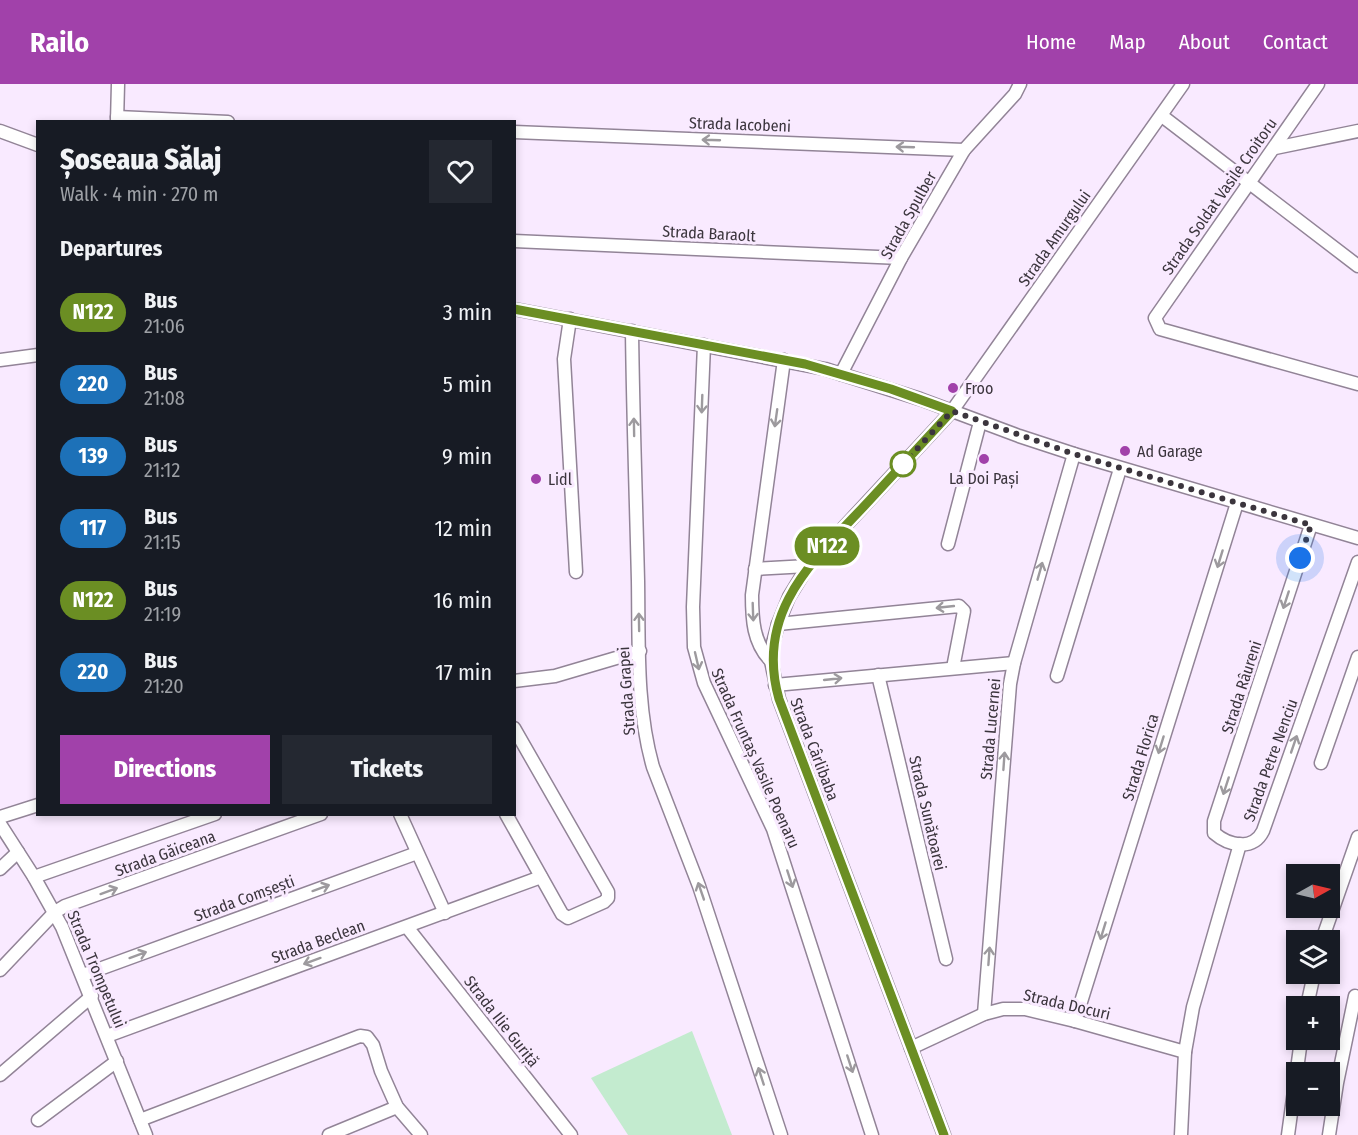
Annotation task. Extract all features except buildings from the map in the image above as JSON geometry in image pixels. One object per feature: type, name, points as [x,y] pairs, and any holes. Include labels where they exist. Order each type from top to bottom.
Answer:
[{"type":"street","points":[[118,84],[117,119],[154,120]]},
{"type":"street","name":"Strada Spulber","points":[[841,374],[901,258],[964,150],[1015,94],[1020,84]]},
{"type":"street","name":"Strada Amurgului","points":[[771,661],[778,624],[789,597],[808,566],[952,411],[1183,84]]},
{"type":"street","name":"Strada Soldat Vasile Croitoru","points":[[1318,84],[1275,148],[1156,313],[1156,323],[1160,329],[1358,384]]},
{"type":"street","points":[[1162,116],[1358,266]]},
{"type":"street","points":[[0,131],[36,144]]},
{"type":"street","points":[[1275,148],[1358,131]]},
{"type":"street","name":"Strada Iacobeni","points":[[516,132],[964,150]]},
{"type":"street","name":"Strada Baraolt","points":[[516,241],[901,258]]},
{"type":"street","points":[[516,309],[784,360],[841,374],[1120,469],[1358,538]]},
{"type":"street","points":[[570,319],[564,359],[576,572]]},
{"type":"street","name":"Strada Grapei","points":[[632,331],[644,727],[653,767],[699,886],[777,1134]]},
{"type":"street","name":"Strada Fruntaș Vasile Poenaru","points":[[704,345],[693,607],[694,647],[698,666],[711,699],[773,829],[872,1135]]},
{"type":"street","points":[[0,360],[36,355]]},
{"type":"street","name":"Strada Cârlibaba","points":[[784,360],[752,595],[755,633],[760,647],[771,661],[775,685],[944,1135]]},
{"type":"street","points":[[948,544],[980,422]]},
{"type":"street","name":"Strada Lucernei","points":[[984,1014],[1010,684],[1074,454]]},
{"type":"street","points":[[1057,676],[1120,469]]},
{"type":"street","name":"Strada Florica","points":[[1075,1021],[1237,503]]},
{"type":"street","name":"Strada Râureni","points":[[1240,844],[1214,833],[1214,820],[1311,525]]},
{"type":"street","name":"Strada Petre Nenciu","points":[[1240,844],[1253,843],[1259,839],[1263,831],[1358,561]]},
{"type":"street","points":[[755,569],[808,566]]},
{"type":"street","points":[[778,624],[960,606],[964,611],[953,668]]},
{"type":"street","points":[[516,681],[549,677],[640,651]]},
{"type":"street","points":[[1321,763],[1358,657]]},
{"type":"street","points":[[775,685],[1014,663]]},
{"type":"street","name":"Strada Sunătoarei","points":[[878,675],[946,959]]},
{"type":"street","points":[[507,816],[562,915],[568,918],[608,898],[608,892],[516,731]]},
{"type":"street","points":[[0,817],[36,806]]},
{"type":"street","points":[[34,877],[209,816]]},
{"type":"street","name":"Strada Găiceana","points":[[55,912],[65,906],[315,816]]},
{"type":"street","points":[[401,816],[445,913]]},
{"type":"street","name":"Strada Trompetului","points":[[0,824],[55,912],[92,996],[146,1135]]},
{"type":"street","points":[[1325,930],[1358,837]]},
{"type":"street","points":[[1181,1135],[1185,1052],[1193,1007],[1240,844]]},
{"type":"street","points":[[0,869],[18,852]]},
{"type":"street","name":"Strada Comșești","points":[[83,975],[417,853]]},
{"type":"street","name":"Strada Beclean","points":[[107,1036],[541,877]]},
{"type":"street","points":[[0,970],[55,912]]},
{"type":"street","name":"Strada Ilie Guriță","points":[[407,927],[572,1135]]},
{"type":"street","points":[[0,1076],[92,996]]},
{"type":"street","points":[[1329,1135],[1355,996]]},
{"type":"street","name":"Strada Docuri","points":[[911,1048],[994,1010],[1013,1008],[1075,1021],[1185,1052]]},
{"type":"street","points":[[140,1120],[360,1036],[367,1037],[373,1045],[381,1071],[397,1107],[421,1135]]},
{"type":"street","points":[[1288,1135],[1300,1050]]},
{"type":"street","points":[[38,1120],[117,1061]]},
{"type":"street","points":[[329,1135],[397,1107]]},
{"type":"green space","points":[[692,1031],[732,1135],[628,1135],[591,1078]]},
{"type":"bus line","name":"N122","points":[[516,309],[805,364],[891,389],[952,411],[808,566],[789,597],[778,624],[771,661],[779,699],[944,1135]]},
{"type":"place","name":"Froo","points":[[953,388]]},
{"type":"place","name":"Ad Garage","points":[[1125,451]]},
{"type":"place","name":"La Doi Pași","points":[[984,459]]},
{"type":"place","name":"Lidl","points":[[536,479]]},
{"type":"route","points":[[903,464],[952,411],[1074,454],[1311,525],[1300,558]]}]
